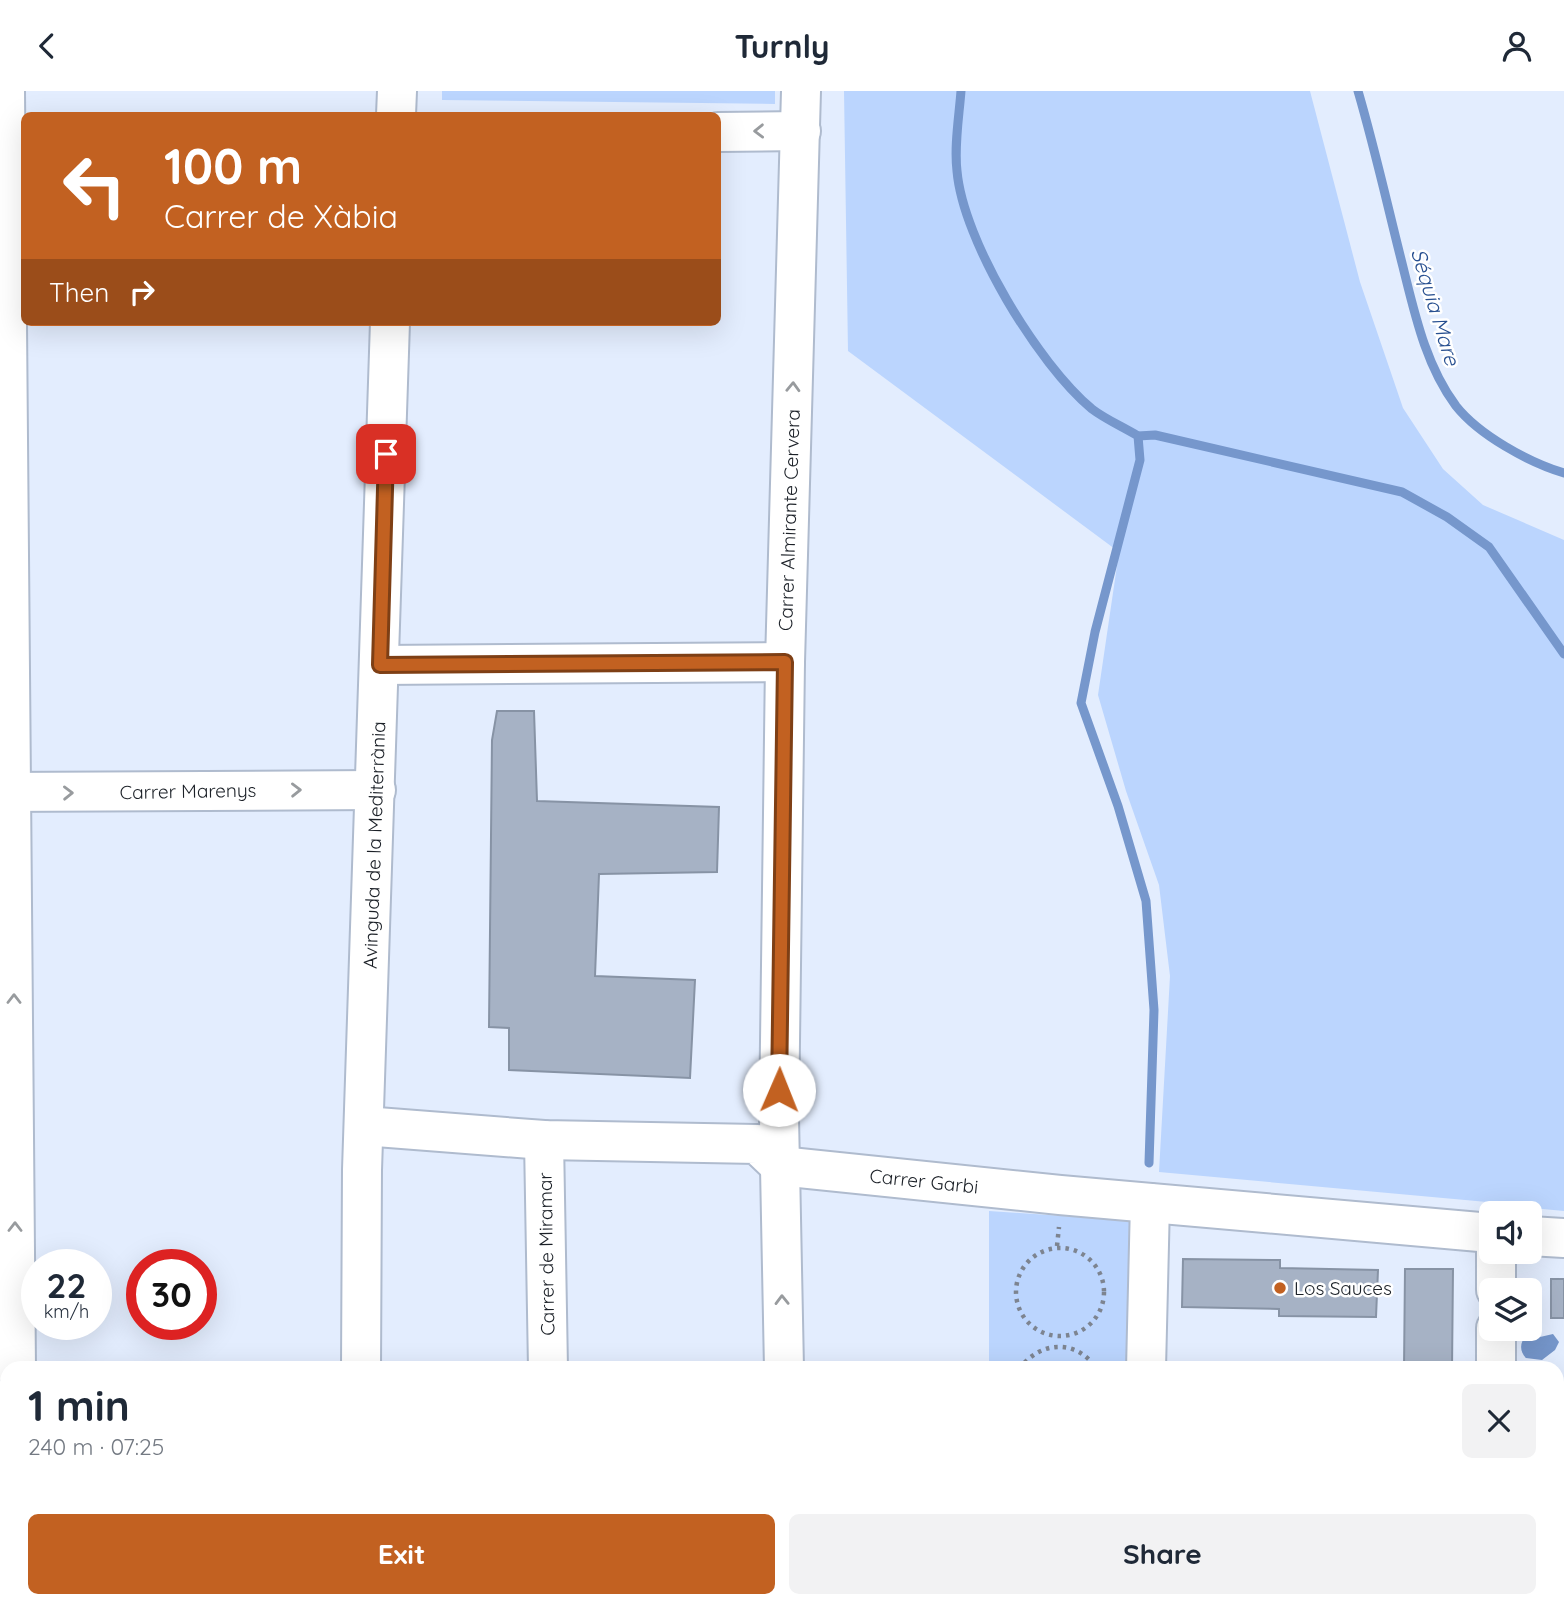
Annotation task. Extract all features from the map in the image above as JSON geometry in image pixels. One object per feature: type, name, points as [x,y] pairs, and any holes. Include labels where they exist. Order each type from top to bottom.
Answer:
[{"type":"street","points":[[5,91],[10,137],[6,792],[16,1361]]},
{"type":"street","points":[[396,112],[397,91]]},
{"type":"street","name":"Carrer Almirante Cervera","points":[[784,1361],[780,1165],[785,662],[801,91]]},
{"type":"street","points":[[721,132],[801,131]]},
{"type":"street","name":"Avinguda de la Mediterrània","points":[[361,1361],[364,1126],[390,326]]},
{"type":"street","points":[[380,665],[785,662]]},
{"type":"street","name":"Carrer Marenys","points":[[6,792],[376,790]]},
{"type":"street","points":[[364,1126],[544,1140],[757,1145],[780,1165]]},
{"type":"street","name":"Carrer de Miramar","points":[[544,1140],[548,1361]]},
{"type":"street","name":"Carrer Garbi","points":[[780,1165],[1150,1203],[1479,1232]]},
{"type":"street","points":[[1146,1361],[1150,1203]]},
{"type":"street","points":[[1542,1237],[1564,1238]]},
{"type":"street","points":[[1496,1341],[1496,1361]]},
{"type":"path","points":[[1058,1246],[1076,1250],[1088,1257],[1103,1281],[1104,1295],[1097,1316],[1089,1325],[1069,1335],[1057,1336],[1043,1333],[1021,1316],[1015,1288],[1025,1263],[1036,1253],[1058,1246]]},
{"type":"path","points":[[1057,1336],[1058,1346]]},
{"type":"path","points":[[1026,1361],[1043,1348],[1058,1346],[1071,1347],[1083,1353],[1090,1361]]},
{"type":"shaded area","points":[[442,91],[775,91],[775,104],[442,100]]},
{"type":"shaded area","points":[[844,91],[1310,91],[1360,282],[1403,408],[1443,469],[1483,505],[1564,540],[1564,1211],[1542,1209],[1542,1201],[1479,1201],[1159,1172],[1170,976],[1159,885],[1126,791],[1098,695],[1119,552],[848,351]]},
{"type":"shaded area","points":[[989,1211],[1135,1221],[1134,1361],[989,1361]]},
{"type":"shaded area","points":[[1553,1334],[1559,1342],[1555,1350],[1542,1360],[1526,1358],[1522,1341],[1542,1341],[1542,1337]]},
{"type":"building","points":[[497,711],[534,711],[537,801],[719,807],[717,872],[599,874],[595,976],[695,980],[690,1078],[509,1070],[509,1028],[489,1027],[492,740]]},
{"type":"building","name":"Los Sauces","points":[[1183,1259],[1280,1260],[1280,1268],[1378,1270],[1376,1317],[1279,1316],[1279,1309],[1182,1307]]},
{"type":"building","name":"Los Sauces","points":[[1405,1269],[1453,1269],[1452,1361],[1404,1361]]},
{"type":"building","points":[[1551,1279],[1564,1279],[1564,1318],[1551,1318]]},
{"type":"waterway","points":[[961,91],[956,142],[957,171],[962,199],[988,265],[1027,332],[1071,389],[1097,413],[1138,436],[1140,460],[1095,632],[1081,703],[1118,806],[1146,901],[1154,1010],[1149,1163]]},
{"type":"waterway","name":"Séquia Mare","points":[[1358,91],[1417,322],[1429,357],[1446,391],[1466,417],[1491,437],[1520,455],[1564,473]]},
{"type":"waterway","points":[[1138,436],[1155,435],[1402,492],[1447,517],[1489,547],[1564,654]]},
{"type":"place","name":"Los Sauces","points":[[1280,1288]]},
{"type":"route","points":[[386,454],[380,665],[785,662],[779,1090]]}]
